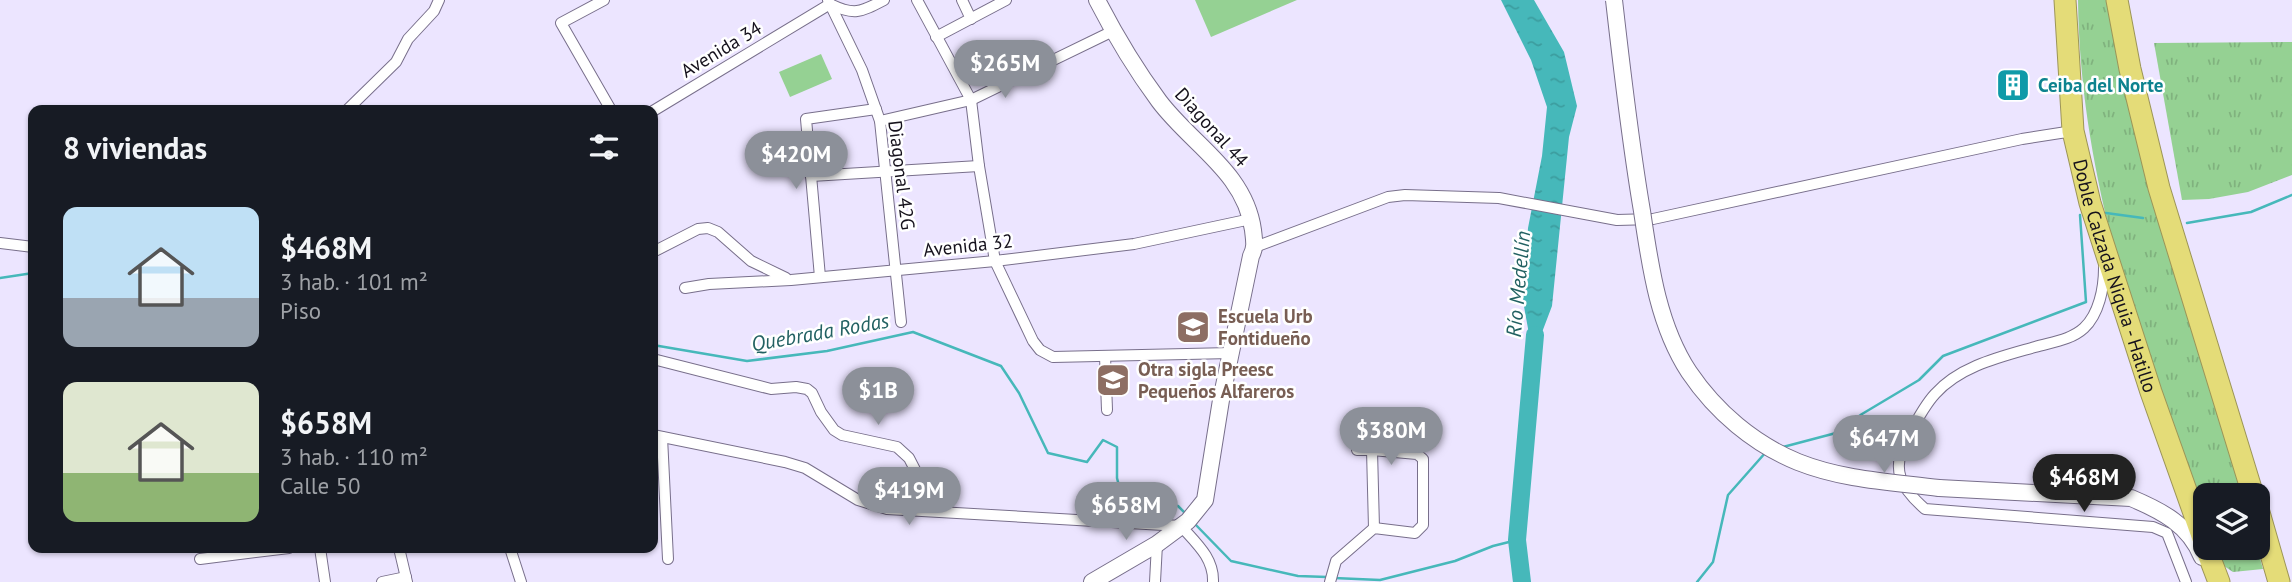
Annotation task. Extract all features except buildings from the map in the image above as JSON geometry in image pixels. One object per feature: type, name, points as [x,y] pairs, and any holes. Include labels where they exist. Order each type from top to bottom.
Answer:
[{"type":"highway","name":"Doble Calzada Niquia - Hatillo","points":[[2065,0],[2073,131],[2090,203],[2105,244],[2119,298],[2193,509]]},
{"type":"highway","points":[[2121,6],[2130,69],[2164,202],[2249,483]]},
{"type":"highway","points":[[2270,543],[2282,577]]},
{"type":"highway","name":"Doble Calzada Niquia - Hatillo","points":[[2211,560],[2219,582]]},
{"type":"main road","name":"Diagonal 44","points":[[1097,0],[1113,31],[1160,103],[1225,170],[1245,198],[1251,219],[1255,247],[1231,353],[1205,500],[1185,523]]},
{"type":"main road","points":[[1614,0],[1637,181],[1651,269],[1662,312],[1688,370],[1706,395],[1730,420],[1761,443],[1799,462],[1836,474],[1939,488],[2131,498],[2153,507],[2186,529],[2200,554],[2210,582]]},
{"type":"main road","points":[[1095,581],[1157,544],[1185,523]]},
{"type":"street","points":[[351,105],[396,62],[408,39],[435,11],[439,0]]},
{"type":"street","points":[[604,0],[561,23],[608,105]]},
{"type":"street","points":[[829,2],[846,12],[859,12],[884,0]]},
{"type":"street","points":[[918,0],[971,100],[995,261],[1033,341],[1040,350],[1053,357],[1231,353]]},
{"type":"street","points":[[962,0],[971,19]]},
{"type":"street","points":[[936,37],[1006,0]]},
{"type":"street","name":"Diagonal 42G","points":[[829,2],[862,70],[880,121],[901,321]]},
{"type":"street","name":"Avenida 34","points":[[658,108],[829,2]]},
{"type":"street","points":[[880,121],[971,100],[1113,31]]},
{"type":"street","points":[[820,277],[805,121],[807,117],[876,109]]},
{"type":"street","points":[[1255,247],[1388,197],[1425,194],[1499,198],[1617,220],[1653,219],[2022,139],[2073,131]]},
{"type":"street","points":[[811,176],[979,166]]},
{"type":"street","name":"Avenida 32","points":[[685,288],[741,281],[791,280],[995,261],[1134,244],[1251,219]]},
{"type":"street","points":[[658,249],[698,229],[708,228],[718,232],[751,261],[791,280]]},
{"type":"street","points":[[0,243],[28,246]]},
{"type":"street","points":[[2105,244],[2104,277],[2092,318],[2068,339],[1995,358],[1955,376],[1935,393],[1925,405],[1904,444],[1899,459],[1902,484],[1924,509],[2154,527],[2167,533],[2186,582]]},
{"type":"street","points":[[1105,356],[1107,410]]},
{"type":"street","points":[[658,360],[771,389],[807,389],[834,430],[842,435],[897,447],[909,458],[928,495],[931,511]]},
{"type":"street","points":[[658,436],[805,468],[858,500],[887,509],[1103,523],[1185,523],[1210,561],[1214,572],[1213,582]]},
{"type":"street","points":[[658,447],[668,559]]},
{"type":"street","points":[[1331,577],[1336,561],[1374,528],[1415,533],[1423,524],[1423,459],[1417,454],[1357,450]]},
{"type":"street","points":[[1372,450],[1374,528]]},
{"type":"street","points":[[1155,582],[1157,544]]},
{"type":"street","points":[[200,559],[249,553]]},
{"type":"street","points":[[321,553],[325,582]]},
{"type":"street","points":[[382,582],[407,579],[400,553]]},
{"type":"street","points":[[512,553],[521,582]]},
{"type":"green space","points":[[1195,0],[1297,0],[1211,37]]},
{"type":"green space","points":[[2078,0],[2109,0],[2119,64],[2134,126],[2240,483],[2193,485],[2112,241],[2088,122]]},
{"type":"green space","points":[[2292,42],[2292,175],[2248,192],[2209,199],[2182,200],[2154,43]]},
{"type":"green space","points":[[821,54],[832,79],[790,97],[779,72]]},
{"type":"green space","points":[[2260,560],[2263,569],[2233,572],[2218,562]]},
{"type":"water","points":[[1501,0],[1534,0],[1564,52],[1577,106],[1569,137],[1552,306],[1533,356],[1523,301],[1528,228],[1542,156],[1547,107],[1531,60]]},
{"type":"waterway","points":[[2187,223],[2251,212],[2292,195]]},
{"type":"waterway","points":[[2106,213],[2143,218]]},
{"type":"waterway","points":[[1783,447],[1836,433],[1919,380],[1943,356],[2086,302],[2080,215]]},
{"type":"waterway","name":"Quebrada Rodas","points":[[0,278],[28,274]]},
{"type":"waterway","name":"Quebrada Rodas","points":[[658,346],[747,361],[827,351],[913,332],[1001,366],[1019,393],[1048,453],[1087,462],[1103,440],[1117,447],[1117,478],[1122,498],[1178,506],[1185,513]]},
{"type":"waterway","name":"Río Medellín","points":[[1522,582],[1517,540],[1535,335]]},
{"type":"waterway","points":[[1697,582],[1713,562],[1728,495],[1766,452]]},
{"type":"waterway","name":"Quebrada Rodas","points":[[1194,523],[1231,561],[1298,576],[1327,577]]},
{"type":"waterway","name":"Quebrada Rodas","points":[[1334,578],[1380,580],[1455,561],[1517,540]]},
{"type":"place","name":"Ceiba del Norte","points":[[2013,85]]},
{"type":"place","name":"Escuela Urb Fontidueño","points":[[1193,327]]},
{"type":"place","name":"Otra sigla Preesc Pequeños Alfareros","points":[[1113,380]]}]
